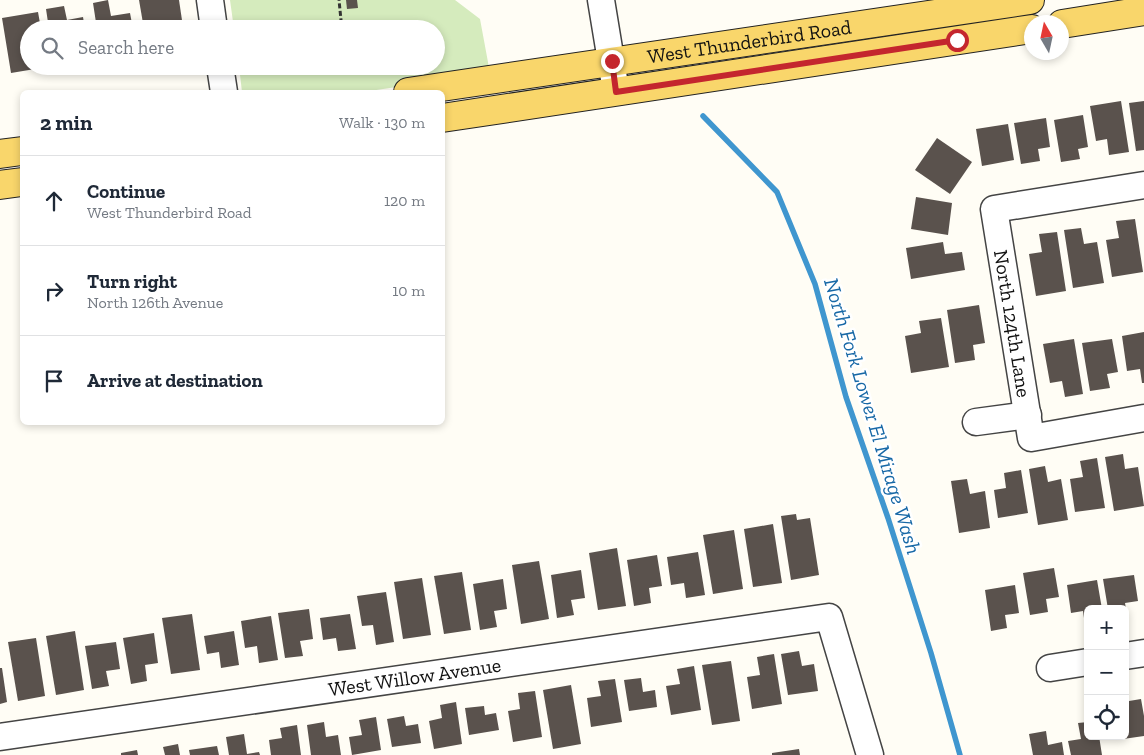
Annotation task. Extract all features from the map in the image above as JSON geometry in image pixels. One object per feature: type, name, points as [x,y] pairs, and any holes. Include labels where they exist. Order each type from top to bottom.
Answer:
[{"type":"main road","name":"West Thunderbird Road","points":[[421,90],[1030,0]]},
{"type":"main road","points":[[1069,23],[1144,11]]},
{"type":"main road","name":"West Thunderbird Road","points":[[445,118],[1024,30]]},
{"type":"main road","points":[[0,154],[20,151]]},
{"type":"main road","points":[[0,185],[20,182]]},
{"type":"street","points":[[210,0],[213,20]]},
{"type":"street","points":[[601,0],[616,92]]},
{"type":"street","points":[[221,75],[224,90]]},
{"type":"street","name":"North 124th Lane","points":[[1030,426],[994,209],[1144,185]]},
{"type":"street","points":[[976,422],[1030,426],[1144,418]]},
{"type":"street","name":"West Willow Avenue","points":[[0,737],[829,617],[870,755]]},
{"type":"street","points":[[1129,655],[1144,652]]},
{"type":"street","points":[[1050,668],[1084,663]]},
{"type":"path","points":[[339,0],[341,20]]},
{"type":"green space","points":[[230,0],[455,0],[480,19],[490,73],[376,90],[242,90],[240,75],[445,75],[445,20],[233,20]]},
{"type":"building","points":[[108,0],[111,16],[130,13],[131,20],[96,20],[93,3]]},
{"type":"building","points":[[139,0],[179,0],[182,20],[142,20]]},
{"type":"building","points":[[346,0],[357,0],[358,8],[347,9]]},
{"type":"building","points":[[64,6],[67,20],[48,20],[46,9]]},
{"type":"building","points":[[38,12],[39,20],[20,20],[20,72],[11,73],[2,18]]},
{"type":"building","points":[[83,17],[84,20],[67,20]]},
{"type":"building","points":[[1121,101],[1129,152],[1109,155],[1107,139],[1096,141],[1090,106]]},
{"type":"building","points":[[1144,101],[1144,150],[1136,151],[1129,103]]},
{"type":"building","points":[[1083,115],[1088,147],[1078,149],[1080,159],[1061,162],[1054,120]]},
{"type":"building","points":[[1046,118],[1050,147],[1038,149],[1040,161],[1021,164],[1014,123]]},
{"type":"building","points":[[1008,124],[1014,160],[982,166],[976,129]]},
{"type":"building","points":[[937,138],[972,162],[950,194],[915,170]]},
{"type":"building","points":[[916,197],[952,203],[948,235],[911,229]]},
{"type":"building","points":[[1135,219],[1143,272],[1112,277],[1106,240],[1119,238],[1116,221]]},
{"type":"building","points":[[1081,228],[1084,244],[1097,242],[1104,283],[1073,288],[1064,230]]},
{"type":"building","points":[[1057,232],[1066,291],[1036,296],[1029,254],[1042,252],[1039,234]]},
{"type":"building","points":[[943,242],[945,254],[962,252],[965,270],[911,279],[906,248]]},
{"type":"building","points":[[979,305],[985,343],[973,345],[975,360],[955,363],[947,310]]},
{"type":"building","points":[[941,318],[949,367],[911,373],[905,336],[921,333],[919,321]]},
{"type":"building","points":[[1144,332],[1144,383],[1142,383],[1140,369],[1127,371],[1122,336]]},
{"type":"building","points":[[1074,339],[1083,394],[1065,397],[1062,381],[1050,383],[1043,344]]},
{"type":"building","points":[[1112,339],[1118,372],[1107,374],[1110,388],[1090,391],[1082,343]]},
{"type":"building","points":[[1123,454],[1125,469],[1138,467],[1144,506],[1114,511],[1105,457]]},
{"type":"building","points":[[1097,458],[1105,508],[1075,512],[1070,479],[1083,477],[1080,461]]},
{"type":"building","points":[[1045,466],[1048,482],[1061,479],[1068,520],[1038,525],[1029,469]]},
{"type":"building","points":[[1021,470],[1028,513],[998,518],[994,490],[1006,488],[1004,473]]},
{"type":"building","points":[[967,479],[970,494],[985,491],[990,528],[959,533],[951,481]]},
{"type":"building","points":[[796,514],[797,520],[810,518],[819,575],[791,580],[781,516]]},
{"type":"building","points":[[773,524],[782,583],[753,587],[744,529]]},
{"type":"building","points":[[734,530],[743,589],[713,594],[703,535]]},
{"type":"building","points":[[617,548],[626,606],[598,610],[589,553]]},
{"type":"building","points":[[698,552],[705,595],[686,598],[684,583],[671,585],[667,557]]},
{"type":"building","points":[[657,555],[662,586],[649,588],[651,603],[634,606],[627,560]]},
{"type":"building","points":[[539,561],[549,619],[521,624],[512,565]]},
{"type":"building","points":[[1054,568],[1059,597],[1046,599],[1048,612],[1030,615],[1023,573]]},
{"type":"building","points":[[581,570],[585,598],[571,600],[574,615],[557,618],[551,575]]},
{"type":"building","points":[[462,572],[471,630],[444,634],[434,576]]},
{"type":"building","points":[[1134,575],[1138,601],[1125,603],[1125,605],[1107,605],[1103,579]]},
{"type":"building","points":[[422,578],[431,635],[403,639],[394,582]]},
{"type":"building","points":[[503,579],[507,609],[494,611],[497,627],[480,630],[473,584]]},
{"type":"building","points":[[1097,580],[1101,605],[1084,605],[1084,618],[1083,611],[1071,613],[1067,585]]},
{"type":"building","points":[[1015,585],[1019,613],[1005,615],[1007,628],[991,631],[985,590]]},
{"type":"building","points":[[386,592],[394,642],[376,645],[373,625],[362,626],[357,596]]},
{"type":"building","points":[[309,609],[313,639],[300,641],[303,656],[285,658],[278,613]]},
{"type":"building","points":[[192,614],[200,670],[171,674],[162,618]]},
{"type":"building","points":[[350,614],[356,649],[338,651],[336,638],[323,640],[320,618]]},
{"type":"building","points":[[271,616],[278,660],[259,663],[257,646],[245,648],[241,621]]},
{"type":"building","points":[[75,631],[84,690],[56,695],[46,636]]},
{"type":"building","points":[[234,631],[239,665],[221,668],[219,652],[207,654],[204,636]]},
{"type":"building","points":[[154,633],[158,663],[145,665],[147,681],[131,684],[123,638]]},
{"type":"building","points":[[36,638],[45,696],[18,701],[8,642]]},
{"type":"building","points":[[116,642],[120,669],[106,671],[109,686],[92,689],[85,646]]},
{"type":"building","points":[[799,651],[802,666],[814,664],[818,691],[788,695],[781,654]]},
{"type":"building","points":[[774,654],[782,704],[752,709],[747,677],[760,675],[757,657]]},
{"type":"building","points":[[731,661],[740,721],[712,725],[702,665]]},
{"type":"building","points":[[694,666],[701,710],[671,715],[666,686],[680,684],[677,669]]},
{"type":"building","points":[[0,668],[2,668],[7,702],[0,704]]},
{"type":"building","points":[[641,678],[643,692],[655,690],[657,707],[629,711],[624,680]]},
{"type":"building","points":[[615,679],[622,722],[591,727],[587,698],[601,696],[598,681]]},
{"type":"building","points":[[571,685],[581,744],[553,749],[543,690]]},
{"type":"building","points":[[535,691],[542,737],[513,742],[508,711],[520,709],[518,693]]},
{"type":"building","points":[[1141,699],[1144,716],[1144,736],[1129,738],[1129,701]]},
{"type":"building","points":[[456,702],[462,744],[434,749],[429,721],[442,718],[440,705]]},
{"type":"building","points":[[484,706],[485,715],[496,713],[499,730],[469,735],[465,708]]},
{"type":"building","points":[[404,716],[406,726],[418,724],[421,743],[392,747],[387,719]]},
{"type":"building","points":[[376,717],[381,750],[352,755],[349,737],[362,735],[359,720]]},
{"type":"building","points":[[324,722],[326,737],[338,735],[341,755],[311,755],[307,725]]},
{"type":"building","points":[[1084,722],[1084,740],[1100,740],[1102,755],[1071,755],[1068,741],[1081,739],[1078,723]]},
{"type":"building","points":[[297,725],[301,755],[271,755],[269,740],[282,738],[280,728]]},
{"type":"building","points":[[1046,731],[1048,745],[1062,742],[1064,755],[1033,755],[1029,734]]},
{"type":"building","points":[[244,734],[247,754],[259,752],[260,755],[229,755],[226,737]]},
{"type":"building","points":[[178,744],[180,755],[165,755],[163,747]]},
{"type":"building","points":[[217,746],[219,755],[190,755],[189,750]]},
{"type":"building","points":[[799,749],[800,755],[772,755],[772,753]]},
{"type":"building","points":[[137,750],[138,755],[121,755],[121,753]]},
{"type":"waterway","name":"North Fork Lower El Mirage Wash","points":[[703,116],[777,192],[815,284],[846,397],[888,518],[931,653],[960,755]]},
{"type":"route","points":[[612,61],[616,92],[957,40]]}]
